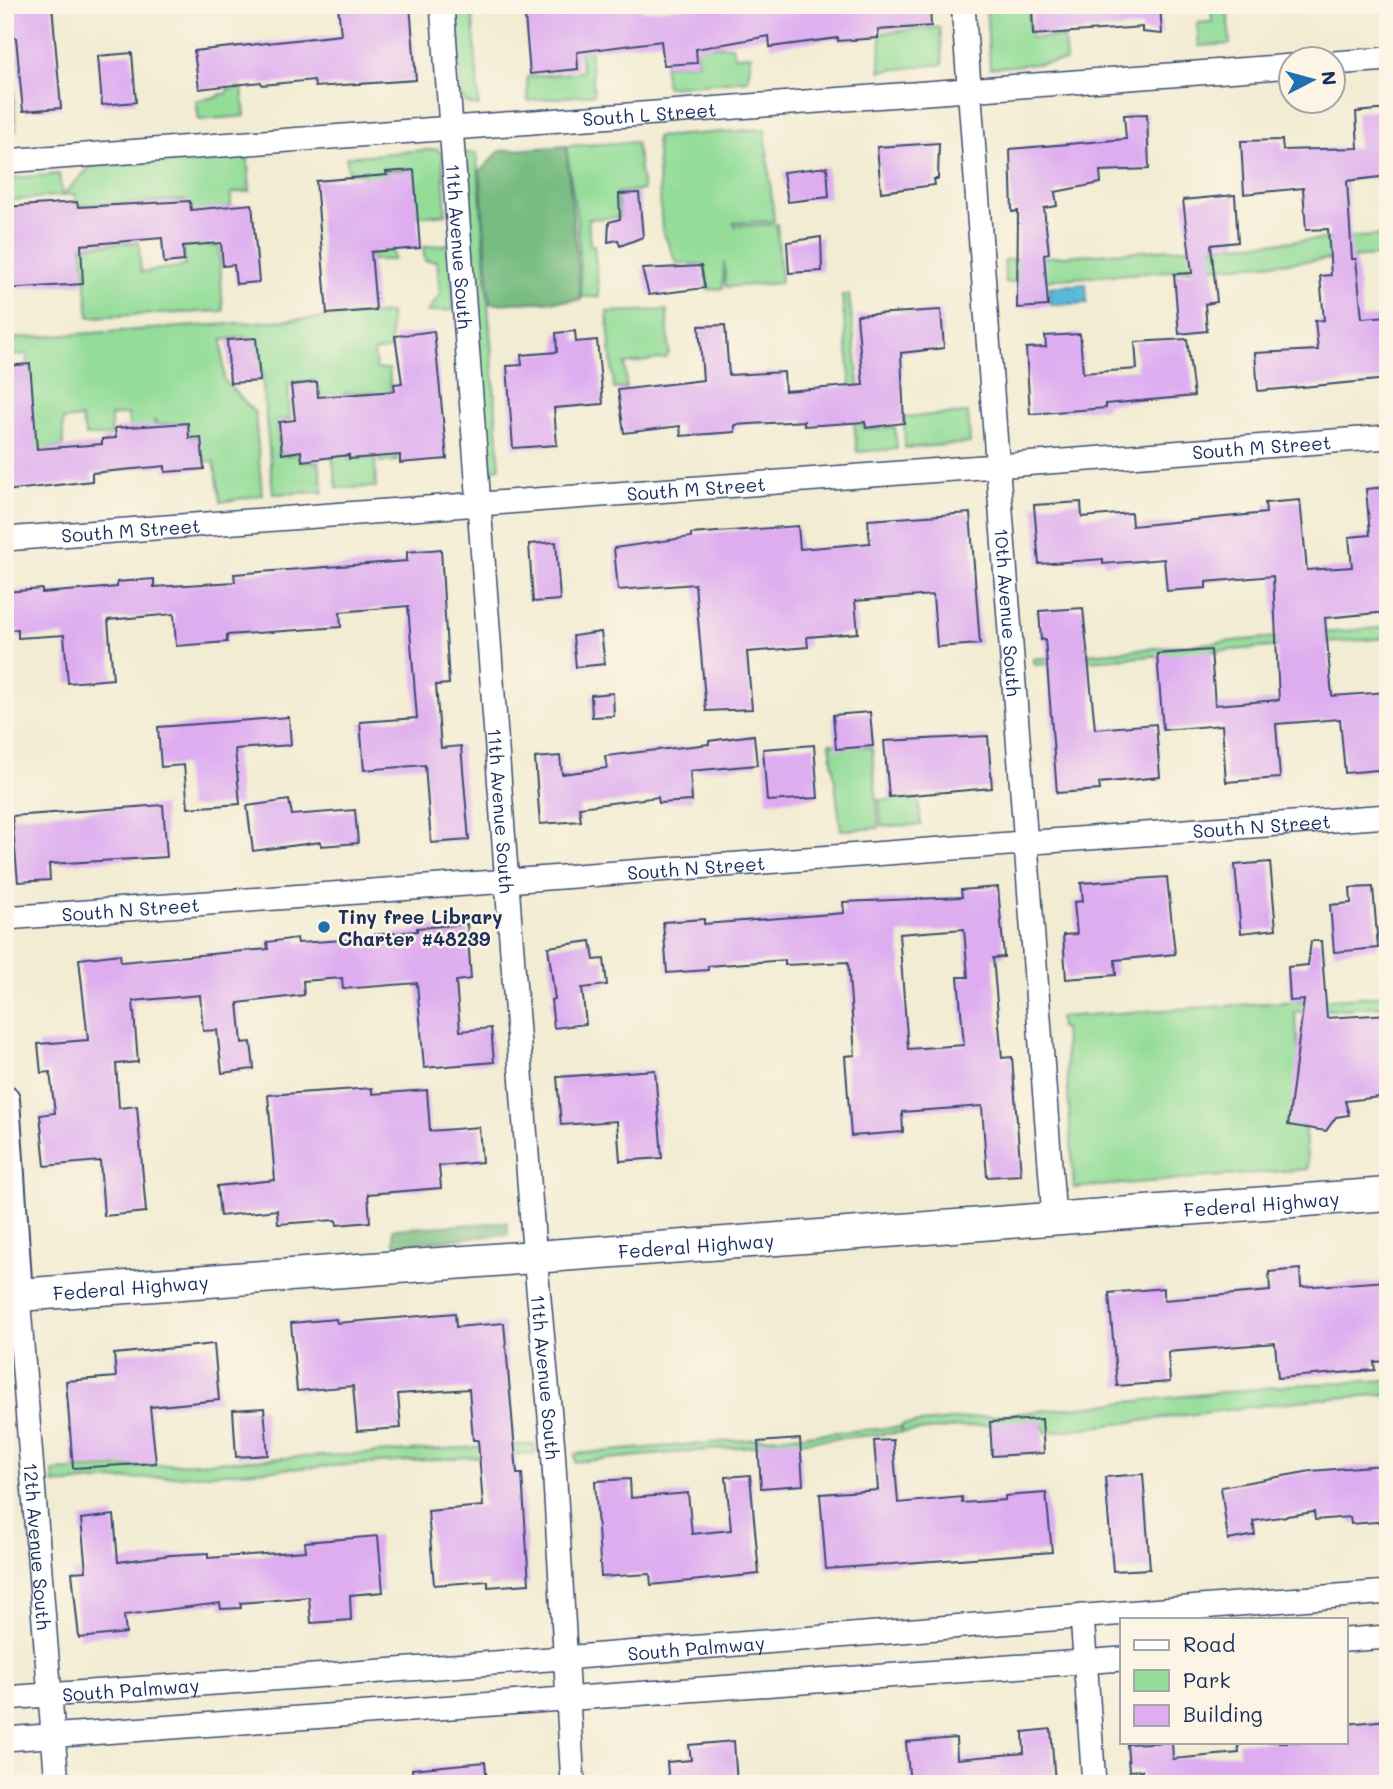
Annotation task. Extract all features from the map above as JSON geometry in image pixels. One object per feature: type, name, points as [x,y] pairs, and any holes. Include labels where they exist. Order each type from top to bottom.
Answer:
[{"type":"main road","name":"Federal Highway","points":[[12,1295],[1388,1194]]},
{"type":"street","name":"11th Avenue South","points":[[442,5],[535,1256],[553,1448],[563,1658],[573,1784]]},
{"type":"street","name":"10th Avenue South","points":[[963,5],[1054,1218]]},
{"type":"street","points":[[1348,62],[1388,59]]},
{"type":"street","name":"South L Street","points":[[5,161],[1278,67]]},
{"type":"street","name":"South M Street","points":[[5,539],[1388,438]]},
{"type":"street","name":"South N Street","points":[[5,918],[1388,816]]},
{"type":"street","name":"12th Avenue South","points":[[5,1100],[12,1295],[51,1695],[57,1784]]},
{"type":"street","name":"South Palmway","points":[[5,1698],[563,1658],[1388,1592]]},
{"type":"street","points":[[1082,1616],[1094,1784]]},
{"type":"street","points":[[1348,1640],[1388,1637]]},
{"type":"street","points":[[5,1740],[1120,1659]]},
{"type":"green space","points":[[455,5],[472,5],[479,106],[466,103],[462,97]]},
{"type":"green space","points":[[576,5],[586,5],[594,94],[528,101],[527,77],[582,72]]},
{"type":"green space","points":[[986,5],[1028,5],[1031,38],[1064,37],[1066,61],[990,68]]},
{"type":"green space","points":[[1211,5],[1227,5],[1230,44],[1199,46],[1197,23],[1212,22]]},
{"type":"green space","points":[[694,6],[707,46],[732,46],[735,56],[751,55],[748,80],[666,87],[664,65],[697,63]]},
{"type":"green space","points":[[940,27],[943,64],[880,71],[881,33]]},
{"type":"green space","points":[[5,50],[11,50],[16,131],[5,132]]},
{"type":"green space","points":[[237,87],[242,88],[245,116],[199,120],[196,100],[219,97],[220,94],[226,94],[228,88],[233,91]]},
{"type":"green space","points":[[765,129],[774,221],[734,223],[735,226],[777,224],[781,283],[726,287],[724,262],[723,288],[708,290],[704,265],[677,263],[662,230],[656,137]]},
{"type":"green space","points":[[636,142],[643,190],[617,193],[620,217],[588,219],[590,245],[594,245],[599,297],[582,297],[577,221],[566,146]]},
{"type":"green space","points":[[566,146],[581,300],[490,304],[480,171],[500,151]]},
{"type":"green space","points":[[247,149],[250,191],[231,193],[231,206],[214,210],[205,232],[208,246],[219,247],[223,311],[89,317],[82,246],[139,242],[141,272],[185,266],[183,235],[190,234],[185,200],[76,206],[76,194],[63,195],[91,166],[187,159]]},
{"type":"green space","points":[[437,149],[442,155],[446,214],[416,217],[410,170],[386,170],[394,260],[372,260],[364,176],[363,173],[349,174],[346,157]]},
{"type":"green space","points":[[462,153],[477,153],[500,468],[488,470]]},
{"type":"green space","points":[[59,174],[62,195],[5,201],[5,179]]},
{"type":"green space","points":[[1388,235],[1388,255],[1005,283],[1004,260]]},
{"type":"green space","points":[[451,244],[453,310],[427,312],[440,295],[437,261],[425,261],[423,247]]},
{"type":"green space","points":[[842,295],[849,295],[864,429],[895,427],[897,449],[857,452]]},
{"type":"green space","points":[[667,310],[669,353],[666,358],[625,364],[626,388],[614,389],[607,312]]},
{"type":"green space","points":[[390,313],[391,349],[374,352],[376,369],[389,369],[397,461],[380,462],[374,392],[344,393],[348,459],[375,457],[376,487],[337,488],[328,431],[318,430],[315,381],[288,385],[290,419],[277,420],[279,452],[286,451],[287,456],[298,453],[301,462],[319,462],[323,492],[273,494],[260,353],[251,353],[248,336],[222,340],[224,380],[255,413],[262,495],[221,502],[214,461],[201,462],[198,437],[188,438],[187,423],[157,424],[154,419],[156,433],[130,438],[128,414],[111,416],[111,436],[86,436],[81,418],[63,420],[63,447],[36,450],[27,354],[5,356],[5,339]]},
{"type":"green space","points":[[968,413],[970,443],[905,448],[904,417]]},
{"type":"green space","points":[[1388,627],[1388,638],[1035,665],[1033,659]]},
{"type":"green space","points":[[830,743],[872,748],[879,828],[841,830]]},
{"type":"green space","points":[[918,798],[921,825],[882,826],[879,800]]},
{"type":"green space","points":[[1388,995],[1388,1006],[1295,1012],[1308,1169],[1074,1188],[1064,1028],[1060,1028],[1059,1017]]},
{"type":"green space","points":[[507,1222],[508,1234],[394,1245],[393,1229]]},
{"type":"green space","points":[[1388,1380],[1388,1394],[1297,1401],[1046,1433],[1040,1420],[575,1462],[575,1454],[900,1427],[902,1430],[902,1425],[1293,1385]]},
{"type":"green space","points":[[535,1444],[536,1453],[54,1484],[53,1471]]},
{"type":"water","points":[[1086,284],[1087,303],[1050,305],[1049,287]]},
{"type":"building","points":[[14,5],[52,5],[61,108],[23,111],[16,38],[5,38],[5,11],[14,10]]},
{"type":"building","points":[[338,5],[410,5],[416,80],[315,87],[314,80],[262,85],[261,82],[199,89],[194,51],[341,35]]},
{"type":"building","points":[[524,5],[642,5],[642,11],[699,5],[930,5],[931,26],[878,30],[878,38],[838,41],[838,38],[770,47],[769,36],[696,49],[697,63],[664,65],[661,41],[577,52],[578,69],[530,74]]},
{"type":"building","points":[[1032,5],[1160,5],[1162,34],[1142,32],[1142,27],[1033,35]]},
{"type":"building","points":[[132,53],[136,102],[102,105],[98,56]]},
{"type":"building","points":[[1388,109],[1388,176],[1347,181],[1352,259],[1356,259],[1362,318],[1388,316],[1388,379],[1258,391],[1255,353],[1318,350],[1315,321],[1324,320],[1320,276],[1331,275],[1328,229],[1306,230],[1303,188],[1244,194],[1241,141],[1282,140],[1283,150],[1358,148],[1356,112]]},
{"type":"building","points":[[1147,114],[1149,169],[1100,171],[1101,183],[1055,192],[1057,206],[1044,208],[1049,253],[1044,254],[1048,306],[1017,308],[1018,211],[1012,212],[1010,149],[1126,139],[1124,115]]},
{"type":"building","points":[[939,143],[938,179],[934,179],[935,185],[881,192],[877,147]]},
{"type":"building","points":[[827,167],[829,197],[788,202],[783,172]]},
{"type":"building","points":[[414,170],[420,248],[371,252],[376,310],[327,314],[316,181]]},
{"type":"building","points":[[639,193],[643,237],[620,246],[618,240],[608,242],[609,222],[620,219],[619,194]]},
{"type":"building","points":[[1235,195],[1238,242],[1211,245],[1217,302],[1205,304],[1207,331],[1179,334],[1174,274],[1192,273],[1183,200]]},
{"type":"building","points":[[190,201],[191,210],[252,204],[259,282],[236,284],[234,265],[223,266],[221,243],[183,246],[184,261],[164,263],[162,238],[81,245],[83,284],[5,289],[5,207],[77,202],[78,207]]},
{"type":"building","points":[[821,237],[822,271],[789,273],[787,242]]},
{"type":"building","points":[[701,266],[705,288],[649,295],[642,269]]},
{"type":"building","points":[[941,310],[944,348],[901,353],[904,423],[866,428],[865,422],[804,426],[804,421],[735,425],[735,432],[681,436],[680,426],[624,433],[618,390],[703,380],[699,326],[725,325],[729,375],[784,372],[785,391],[863,385],[857,315]]},
{"type":"building","points":[[434,331],[447,459],[400,463],[400,455],[349,459],[349,455],[302,461],[301,451],[282,454],[279,422],[295,420],[291,385],[317,382],[318,397],[395,391],[394,384],[402,383],[395,336]]},
{"type":"building","points":[[575,331],[576,342],[597,340],[603,404],[554,408],[557,445],[513,448],[507,366],[522,365],[521,355],[557,352],[556,333]]},
{"type":"building","points":[[1080,334],[1083,373],[1137,369],[1135,342],[1187,339],[1194,396],[1106,404],[1106,408],[1030,414],[1026,348],[1046,347],[1045,336]]},
{"type":"building","points":[[256,338],[260,381],[230,383],[227,340]]},
{"type":"building","points":[[30,364],[37,449],[102,444],[102,439],[116,438],[115,428],[188,423],[189,438],[201,437],[204,469],[165,472],[165,466],[92,473],[92,481],[5,491],[5,366]]},
{"type":"building","points":[[1388,487],[1388,561],[1383,562],[1388,612],[1325,618],[1332,696],[1388,692],[1388,769],[1345,773],[1340,719],[1276,724],[1280,778],[1226,782],[1222,725],[1163,730],[1157,654],[1211,650],[1215,705],[1279,700],[1273,576],[1206,582],[1206,588],[1167,591],[1164,559],[1103,564],[1103,559],[1039,564],[1034,505],[1081,502],[1082,517],[1131,513],[1132,526],[1266,513],[1265,503],[1300,500],[1307,570],[1352,567],[1349,537],[1370,535],[1366,489]]},
{"type":"building","points":[[970,513],[980,644],[937,647],[933,595],[855,601],[858,633],[807,637],[808,647],[747,652],[752,709],[706,711],[695,584],[618,590],[614,548],[691,537],[691,534],[798,526],[800,549],[870,543],[868,520]]},
{"type":"building","points":[[556,542],[560,600],[533,602],[529,544]]},
{"type":"building","points":[[441,549],[449,684],[436,685],[441,748],[461,746],[469,840],[431,843],[425,765],[364,770],[360,722],[417,718],[408,606],[340,612],[341,627],[227,635],[227,642],[176,646],[174,614],[108,620],[113,679],[68,683],[64,635],[18,638],[18,629],[5,630],[5,592],[42,589],[42,593],[117,587],[117,582],[154,579],[154,587],[235,582],[234,574],[407,561],[407,552]]},
{"type":"building","points":[[1083,608],[1095,729],[1156,724],[1160,777],[1099,783],[1100,790],[1057,793],[1045,639],[1041,640],[1039,611]]},
{"type":"building","points":[[601,632],[605,664],[576,667],[573,636]]},
{"type":"building","points":[[613,693],[614,716],[592,717],[591,695]]},
{"type":"building","points":[[870,712],[873,746],[836,749],[833,715]]},
{"type":"building","points":[[289,717],[291,745],[235,749],[240,804],[188,808],[184,765],[161,767],[158,727]]},
{"type":"building","points":[[754,735],[757,765],[690,771],[692,801],[659,803],[658,797],[579,807],[581,821],[540,824],[535,758],[560,756],[562,774],[607,768],[605,756],[709,744],[709,741]]},
{"type":"building","points":[[988,736],[992,788],[889,797],[884,741]]},
{"type":"building","points":[[814,745],[818,798],[767,801],[763,749]]},
{"type":"building","points":[[289,800],[292,815],[355,810],[358,843],[321,846],[321,842],[253,851],[247,806]]},
{"type":"building","points":[[163,805],[167,857],[49,864],[50,880],[18,882],[12,816]]},
{"type":"building","points":[[1270,862],[1276,929],[1241,933],[1235,865]]},
{"type":"building","points":[[1167,877],[1175,954],[1115,960],[1116,975],[1066,979],[1063,935],[1077,934],[1074,902],[1083,901],[1081,883]]},
{"type":"building","points":[[998,887],[1004,957],[993,958],[1002,1058],[1012,1057],[1021,1175],[987,1177],[982,1106],[902,1112],[903,1132],[851,1136],[845,1056],[855,1055],[848,962],[785,965],[785,960],[708,966],[708,970],[667,973],[663,922],[704,919],[704,924],[844,913],[843,902],[962,897],[961,890]],"holes":[[[964,929],[968,977],[958,977],[964,1045],[908,1049],[899,934]]]},
{"type":"building","points":[[1373,887],[1378,948],[1334,952],[1330,905],[1351,903],[1350,888]]},
{"type":"building","points":[[467,924],[471,979],[456,981],[460,1031],[491,1028],[494,1062],[424,1068],[417,983],[343,989],[342,978],[303,981],[304,995],[238,1003],[242,1043],[251,1042],[254,1069],[222,1073],[217,1030],[203,1031],[200,995],[133,1001],[138,1062],[116,1064],[119,1108],[137,1106],[146,1212],[104,1216],[100,1161],[45,1166],[40,1115],[55,1113],[50,1072],[41,1073],[38,1044],[88,1040],[79,959],[120,954],[121,962],[268,949],[267,942],[297,938],[298,943],[375,938],[374,935],[417,931],[417,928]]},
{"type":"building","points":[[591,941],[594,960],[604,959],[607,985],[582,988],[586,1024],[554,1028],[551,1000],[555,999],[548,947]]},
{"type":"building","points":[[1311,941],[1321,941],[1327,1018],[1388,1014],[1388,1096],[1345,1101],[1349,1115],[1336,1117],[1326,1131],[1288,1125],[1304,1000],[1290,1001],[1288,967],[1308,965]]},
{"type":"building","points":[[655,1070],[662,1158],[620,1161],[617,1121],[561,1125],[557,1077]]},
{"type":"building","points":[[372,1088],[372,1094],[427,1090],[430,1131],[479,1127],[482,1162],[439,1166],[441,1188],[368,1194],[370,1222],[337,1225],[336,1220],[278,1224],[277,1210],[220,1216],[217,1186],[275,1180],[268,1095]]},
{"type":"building","points":[[1300,1269],[1301,1287],[1388,1281],[1388,1361],[1374,1362],[1375,1370],[1278,1378],[1275,1343],[1168,1352],[1170,1382],[1117,1386],[1109,1293],[1164,1288],[1164,1300],[1270,1291],[1269,1272]]},
{"type":"building","points":[[455,1313],[456,1327],[504,1323],[517,1474],[522,1474],[529,1584],[488,1587],[488,1581],[434,1585],[428,1511],[483,1506],[478,1440],[473,1440],[469,1389],[398,1394],[401,1428],[357,1431],[353,1386],[297,1391],[291,1323],[336,1319],[337,1323]]},
{"type":"building","points":[[214,1344],[219,1400],[150,1407],[156,1463],[73,1468],[66,1381],[116,1377],[114,1354]]},
{"type":"building","points":[[264,1408],[268,1455],[236,1457],[233,1410]]},
{"type":"building","points":[[1042,1419],[1044,1453],[992,1456],[990,1422]]},
{"type":"building","points":[[800,1439],[803,1485],[761,1488],[758,1442]]},
{"type":"building","points":[[893,1440],[898,1503],[962,1497],[962,1503],[1005,1500],[1005,1496],[1046,1493],[1052,1552],[826,1569],[820,1494],[878,1490],[874,1441]]},
{"type":"building","points":[[1383,1465],[1388,1521],[1351,1524],[1350,1517],[1315,1520],[1314,1512],[1253,1521],[1255,1535],[1228,1540],[1221,1487],[1311,1471]]},
{"type":"building","points":[[1143,1474],[1150,1569],[1113,1571],[1105,1477]]},
{"type":"building","points":[[750,1475],[759,1574],[651,1585],[650,1574],[601,1577],[595,1481],[630,1479],[631,1498],[688,1493],[692,1534],[731,1530],[726,1477]]},
{"type":"building","points":[[114,1515],[118,1562],[171,1555],[208,1553],[208,1558],[306,1551],[305,1542],[378,1536],[383,1592],[350,1595],[351,1620],[311,1623],[309,1597],[240,1603],[241,1608],[221,1609],[220,1603],[124,1615],[126,1633],[79,1638],[72,1572],[86,1571],[81,1519]]},
{"type":"building","points":[[1388,1720],[1388,1784],[1143,1784],[1142,1770],[1129,1771],[1127,1744],[1172,1744],[1173,1759],[1239,1753],[1238,1744],[1348,1744],[1348,1724]]},
{"type":"building","points":[[1051,1729],[1055,1784],[910,1784],[906,1742],[956,1738],[957,1759],[1024,1753],[1023,1732]]},
{"type":"building","points":[[734,1741],[737,1784],[669,1784],[667,1762],[691,1760],[689,1745]]},
{"type":"building","points":[[485,1762],[487,1784],[413,1784],[412,1769]]},
{"type":"place","name":"Tiny free Library Charter #48239","points":[[324,927]]}]
